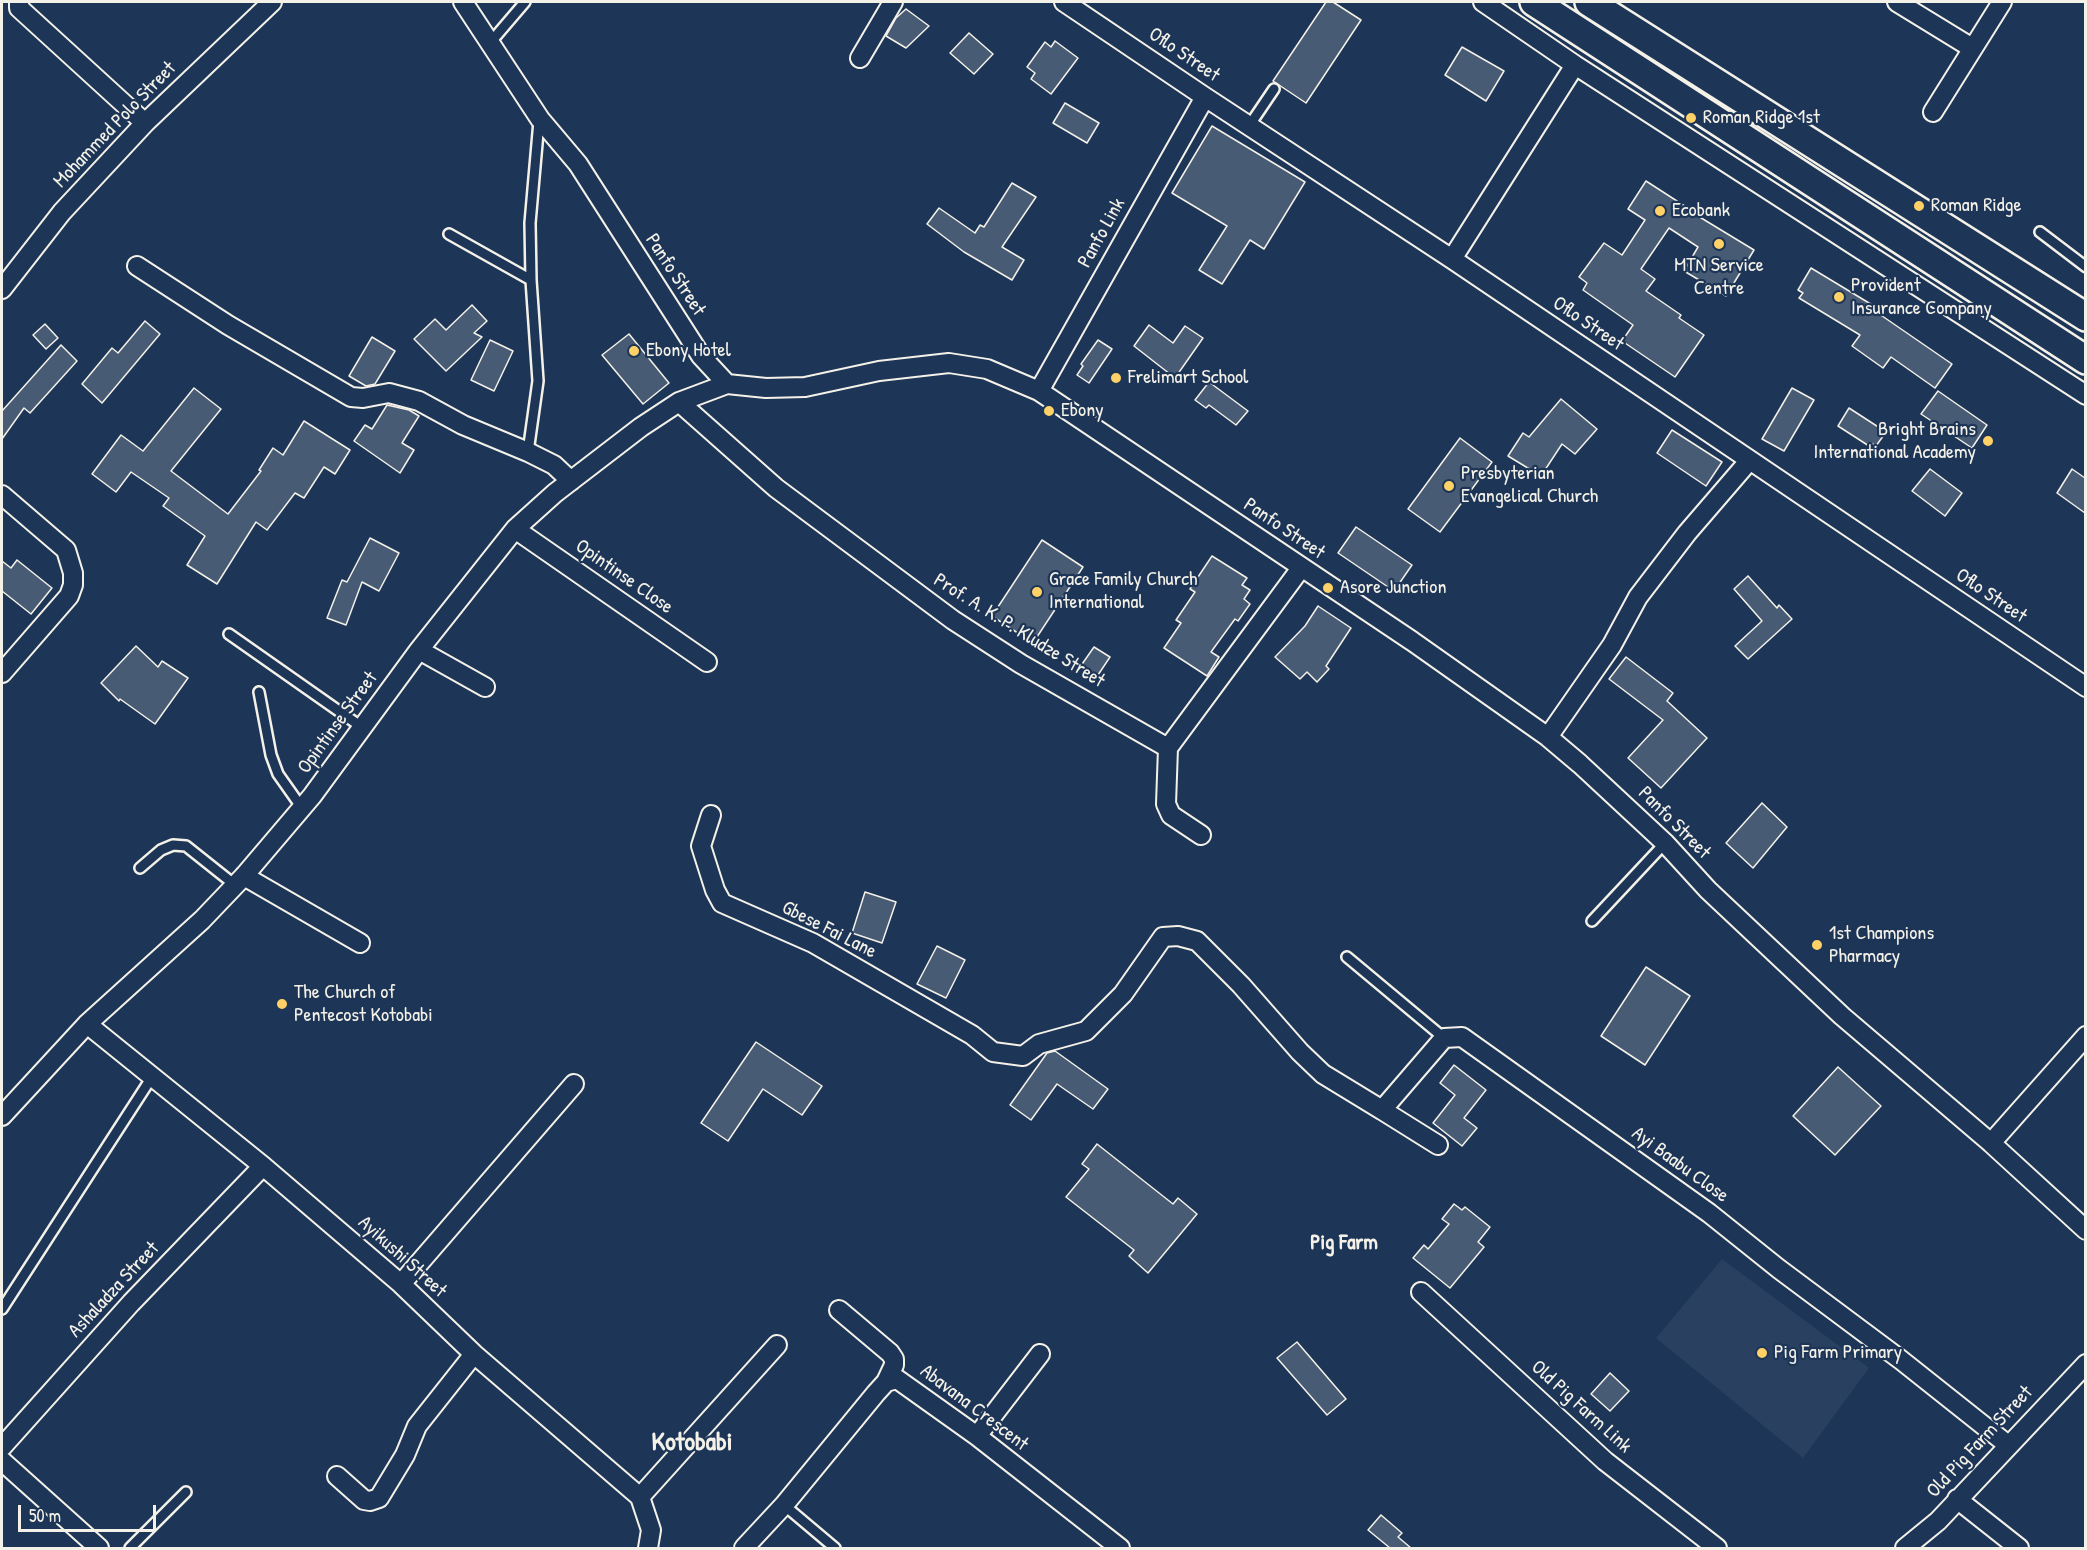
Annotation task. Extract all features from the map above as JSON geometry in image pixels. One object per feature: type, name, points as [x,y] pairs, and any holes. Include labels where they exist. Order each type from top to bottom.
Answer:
[{"type":"main road","points":[[1534,2],[2085,360]]},
{"type":"main road","points":[[1589,2],[2085,317]]},
{"type":"street","points":[[19,2],[19,8],[145,123]]},
{"type":"street","name":"Mohammed Polo Street","points":[[2,290],[62,212],[145,123],[272,2]]},
{"type":"street","name":"Panfo Street","points":[[463,2],[540,119],[578,164],[701,356],[727,384],[766,388],[804,387],[879,371],[949,363],[987,369],[1039,391],[1412,641],[1548,736],[1665,843],[1708,890],[1842,1016],[1991,1143],[2085,1230]]},
{"type":"street","points":[[860,58],[893,2]]},
{"type":"street","name":"Oflo Street","points":[[1064,2],[1452,259],[2085,687]]},
{"type":"street","points":[[1483,2],[1575,65],[2085,395]]},
{"type":"street","points":[[1897,2],[1972,48]]},
{"type":"street","points":[[1933,112],[2002,2]]},
{"type":"street","points":[[1452,259],[1575,65]]},
{"type":"street","name":"Panfo Link","points":[[1039,391],[1205,97]]},
{"type":"street","points":[[137,266],[228,325],[351,397],[363,398],[389,393],[405,396],[437,410],[463,426],[554,465],[571,481]]},
{"type":"street","name":"Opintinse Street","points":[[2,1116],[87,1024],[202,920],[240,881],[302,808],[420,650],[515,529],[571,481],[641,427],[678,402],[727,384]]},
{"type":"street","name":"Prof. A. K. P. Kludze Street","points":[[678,402],[776,488],[952,620],[1021,664],[1168,748]]},
{"type":"street","points":[[1548,736],[1612,645],[1638,597],[1687,533],[1749,461]]},
{"type":"street","points":[[2,495],[66,550],[73,573],[73,585],[69,596],[2,673]]},
{"type":"street","name":"Opintinse Close","points":[[515,529],[707,662]]},
{"type":"street","points":[[1201,835],[1171,815],[1166,804],[1168,748],[1301,568]]},
{"type":"street","points":[[420,650],[485,687]]},
{"type":"street","name":"Gbese Fai Lane","points":[[711,815],[700,846],[715,890],[722,903],[813,943],[972,1035],[993,1052],[1023,1056],[1039,1044],[1086,1031],[1123,994],[1163,937],[1178,936],[1197,941],[1323,1074],[1382,1110]]},
{"type":"street","points":[[240,881],[360,943]]},
{"type":"street","name":"Ayikushi Street","points":[[87,1024],[263,1166],[400,1284],[474,1354],[640,1497]]},
{"type":"street","points":[[1991,1143],[2085,1036]]},
{"type":"street","name":"Ayi Baabu Close","points":[[1444,1038],[1462,1037],[1709,1213],[1779,1269],[1910,1366],[2008,1445]]},
{"type":"street","points":[[1438,1145],[1382,1110],[1444,1038]]},
{"type":"street","points":[[400,1284],[574,1084]]},
{"type":"street","name":"Ashaladza Street","points":[[2,1447],[131,1303],[263,1166]]},
{"type":"street","name":"Old Pig Farm Link","points":[[1421,1292],[1605,1461],[1717,1548]]},
{"type":"street","points":[[839,1310],[894,1359],[894,1365],[886,1382]]},
{"type":"street","points":[[648,1548],[651,1530],[640,1497],[777,1345]]},
{"type":"street","points":[[337,1476],[364,1500],[379,1498],[405,1455],[417,1426],[474,1354]]},
{"type":"street","points":[[977,1437],[1040,1354]]},
{"type":"street","name":"Old Pig Farm Street","points":[[1905,1548],[1938,1521],[2085,1364]]},
{"type":"street","name":"Abavana Crescent","points":[[744,1548],[784,1505],[886,1382],[897,1379],[977,1437],[1120,1548]]},
{"type":"street","points":[[2,1461],[99,1548]]},
{"type":"street","points":[[1958,1499],[2019,1548]]},
{"type":"lane","points":[[489,43],[525,2]]},
{"type":"lane","points":[[1249,126],[1274,89]]},
{"type":"lane","points":[[528,452],[538,381],[531,280],[530,223],[540,119]]},
{"type":"lane","points":[[2040,232],[2085,267]]},
{"type":"lane","points":[[449,234],[531,280]]},
{"type":"lane","points":[[229,634],[363,728]]},
{"type":"lane","points":[[259,692],[278,774],[302,808]]},
{"type":"lane","points":[[1592,921],[1665,843]]},
{"type":"lane","points":[[140,868],[161,850],[173,845],[186,846],[240,881]]},
{"type":"lane","points":[[1347,957],[1444,1038]]},
{"type":"lane","points":[[2,1309],[152,1077]]},
{"type":"lane","points":[[130,1548],[186,1492]]},
{"type":"lane","points":[[784,1505],[835,1548]]},
{"type":"shaded area","name":"Pig Farm Primary","points":[[1722,1259],[1869,1368],[1803,1458],[1656,1338]]},
{"type":"building","points":[[1326,2],[1333,2],[1361,20],[1306,103],[1273,81]]},
{"type":"building","points":[[906,9],[929,26],[906,48],[886,36],[896,18]]},
{"type":"building","points":[[969,33],[993,54],[974,74],[950,53]]},
{"type":"building","points":[[1055,41],[1078,58],[1051,94],[1031,79],[1035,73],[1027,67],[1045,42],[1051,47]]},
{"type":"building","points":[[1462,47],[1504,71],[1486,101],[1445,75]]},
{"type":"building","points":[[1065,103],[1099,123],[1087,143],[1053,123]]},
{"type":"building","points":[[1212,126],[1305,182],[1264,249],[1250,240],[1222,284],[1199,270],[1227,226],[1172,193]]},
{"type":"building","points":[[1646,181],[1754,250],[1726,296],[1684,271],[1698,247],[1669,228],[1641,269],[1655,279],[1646,291],[1681,315],[1679,318],[1704,335],[1675,377],[1622,341],[1633,325],[1583,290],[1587,283],[1579,277],[1604,243],[1622,255],[1645,220],[1628,209]]},
{"type":"building","points":[[1012,183],[1036,197],[1002,247],[1024,260],[1012,280],[964,252],[927,224],[939,208],[975,233],[980,225],[984,227]]},
{"type":"building","points":[[1811,268],[1874,306],[1872,309],[1952,364],[1935,388],[1891,357],[1883,368],[1852,346],[1860,335],[1799,298],[1803,293],[1798,290]]},
{"type":"building","points":[[472,305],[487,321],[474,333],[482,337],[446,371],[414,339],[435,319],[446,330]]},
{"type":"building","points":[[145,321],[160,334],[102,403],[82,384],[112,348],[118,353]]},
{"type":"building","points":[[45,324],[58,338],[46,349],[33,335]]},
{"type":"building","points":[[1149,325],[1173,343],[1185,326],[1203,338],[1175,378],[1134,346]]},
{"type":"building","points":[[629,334],[669,383],[643,404],[602,355]]},
{"type":"building","points":[[372,337],[395,351],[375,384],[366,386],[349,376]]},
{"type":"building","points":[[490,340],[513,351],[494,391],[471,380]]},
{"type":"building","points":[[1098,340],[1112,349],[1089,383],[1077,375],[1083,366],[1081,364]]},
{"type":"building","points":[[61,345],[77,361],[30,413],[24,408],[2,439],[2,411]]},
{"type":"building","points":[[1209,382],[1248,411],[1236,425],[1209,405],[1206,408],[1195,400]]},
{"type":"building","points":[[194,388],[221,409],[171,471],[228,514],[261,471],[259,470],[273,448],[283,455],[304,421],[350,450],[335,474],[324,467],[304,498],[295,493],[267,530],[256,522],[217,584],[187,565],[205,536],[163,506],[169,498],[131,472],[116,492],[92,474],[121,435],[143,451]]},
{"type":"building","points":[[1792,388],[1814,400],[1784,451],[1762,439]]},
{"type":"building","points":[[1938,391],[1987,425],[1972,448],[1921,414]]},
{"type":"building","points":[[1561,399],[1597,429],[1575,454],[1562,444],[1541,476],[1508,456],[1523,433],[1529,437]]},
{"type":"building","points":[[387,405],[409,410],[419,416],[402,443],[414,450],[400,473],[354,441],[365,425],[372,429]]},
{"type":"building","points":[[1849,408],[1886,432],[1876,446],[1871,443],[1869,446],[1838,426]]},
{"type":"building","points":[[1672,430],[1722,462],[1706,486],[1657,453]]},
{"type":"building","points":[[1460,438],[1492,462],[1440,532],[1408,509]]},
{"type":"building","points":[[1930,469],[1962,493],[1945,516],[1912,491]]},
{"type":"building","points":[[2072,469],[2085,478],[2085,513],[2057,493]]},
{"type":"building","points":[[1356,527],[1412,565],[1394,591],[1338,553]]},
{"type":"building","points":[[370,538],[399,553],[379,591],[362,582],[346,625],[327,618],[342,580],[347,582]]},
{"type":"building","points":[[1042,540],[1083,567],[1033,643],[992,616]]},
{"type":"building","points":[[1212,556],[1247,578],[1242,585],[1250,590],[1244,599],[1250,604],[1238,621],[1235,619],[1211,652],[1219,657],[1207,676],[1164,648],[1181,623],[1176,620],[1195,592],[1190,589]]},
{"type":"building","points":[[17,560],[52,588],[31,614],[2,591],[2,561],[11,568]]},
{"type":"building","points":[[1748,576],[1777,608],[1779,605],[1792,619],[1748,659],[1735,646],[1762,621],[1734,589]]},
{"type":"building","points":[[1318,606],[1351,628],[1326,666],[1329,669],[1317,682],[1307,672],[1300,679],[1275,657],[1305,626]]},
{"type":"building","points":[[136,646],[158,667],[162,661],[188,678],[155,724],[120,699],[119,701],[101,683]]},
{"type":"building","points":[[1094,647],[1110,657],[1096,678],[1080,667]]},
{"type":"building","points":[[1626,657],[1673,693],[1667,701],[1707,738],[1661,788],[1628,758],[1663,720],[1609,679]]},
{"type":"building","points":[[1762,803],[1787,827],[1753,868],[1726,843]]},
{"type":"building","points":[[865,892],[896,902],[882,943],[852,933]]},
{"type":"building","points":[[937,946],[965,960],[946,998],[917,984]]},
{"type":"building","points":[[1646,967],[1690,996],[1645,1065],[1601,1036]]},
{"type":"building","points":[[756,1042],[822,1086],[802,1115],[763,1089],[728,1141],[701,1123]]},
{"type":"building","points":[[1055,1051],[1108,1089],[1093,1109],[1057,1084],[1031,1120],[1010,1105],[1047,1053]]},
{"type":"building","points":[[1454,1065],[1486,1090],[1464,1118],[1477,1128],[1462,1146],[1433,1123],[1455,1095],[1440,1083]]},
{"type":"building","points":[[1838,1067],[1881,1106],[1835,1155],[1793,1116]]},
{"type":"building","points":[[1097,1144],[1173,1204],[1178,1198],[1197,1214],[1148,1273],[1129,1256],[1134,1250],[1066,1197],[1089,1169],[1082,1164]]},
{"type":"building","points":[[1454,1204],[1462,1210],[1465,1207],[1490,1227],[1478,1242],[1484,1247],[1450,1288],[1413,1258],[1424,1245],[1428,1249],[1449,1224],[1442,1219]]},
{"type":"building","points":[[1297,1342],[1346,1399],[1327,1415],[1277,1358]]},
{"type":"building","points":[[1610,1373],[1629,1391],[1610,1411],[1591,1394]]},
{"type":"building","points":[[1381,1515],[1402,1533],[1398,1537],[1411,1548],[1390,1548],[1368,1530]]},
{"type":"place","name":"Roman Ridge 1st","points":[[1691,118]]},
{"type":"place","name":"Roman Ridge","points":[[1919,206]]},
{"type":"place","name":"Ecobank","points":[[1660,211]]},
{"type":"place","name":"MTN Service Centre","points":[[1719,244]]},
{"type":"place","name":"Provident Insurance Company","points":[[1839,297]]},
{"type":"place","name":"Ebony Hotel","points":[[634,351]]},
{"type":"place","name":"Frelimart School","points":[[1116,378]]},
{"type":"place","name":"Ebony","points":[[1049,411]]},
{"type":"place","name":"Bright Brains International Academy","points":[[1988,441]]},
{"type":"place","name":"Presbyterian Evangelical Church","points":[[1449,486]]},
{"type":"place","name":"Asore Junction","points":[[1328,588]]},
{"type":"place","name":"Grace Family Church International","points":[[1037,592]]},
{"type":"place","name":"1st Champions Pharmacy","points":[[1817,945]]},
{"type":"place","name":"The Church of Pentecost Kotobabi","points":[[282,1004]]},
{"type":"place","name":"Pig Farm Primary","points":[[1762,1353]]},
{"type":"district","name":"Pig Farm","points":[[1344,1243]]},
{"type":"district","name":"Kotobabi","points":[[692,1443]]}]
